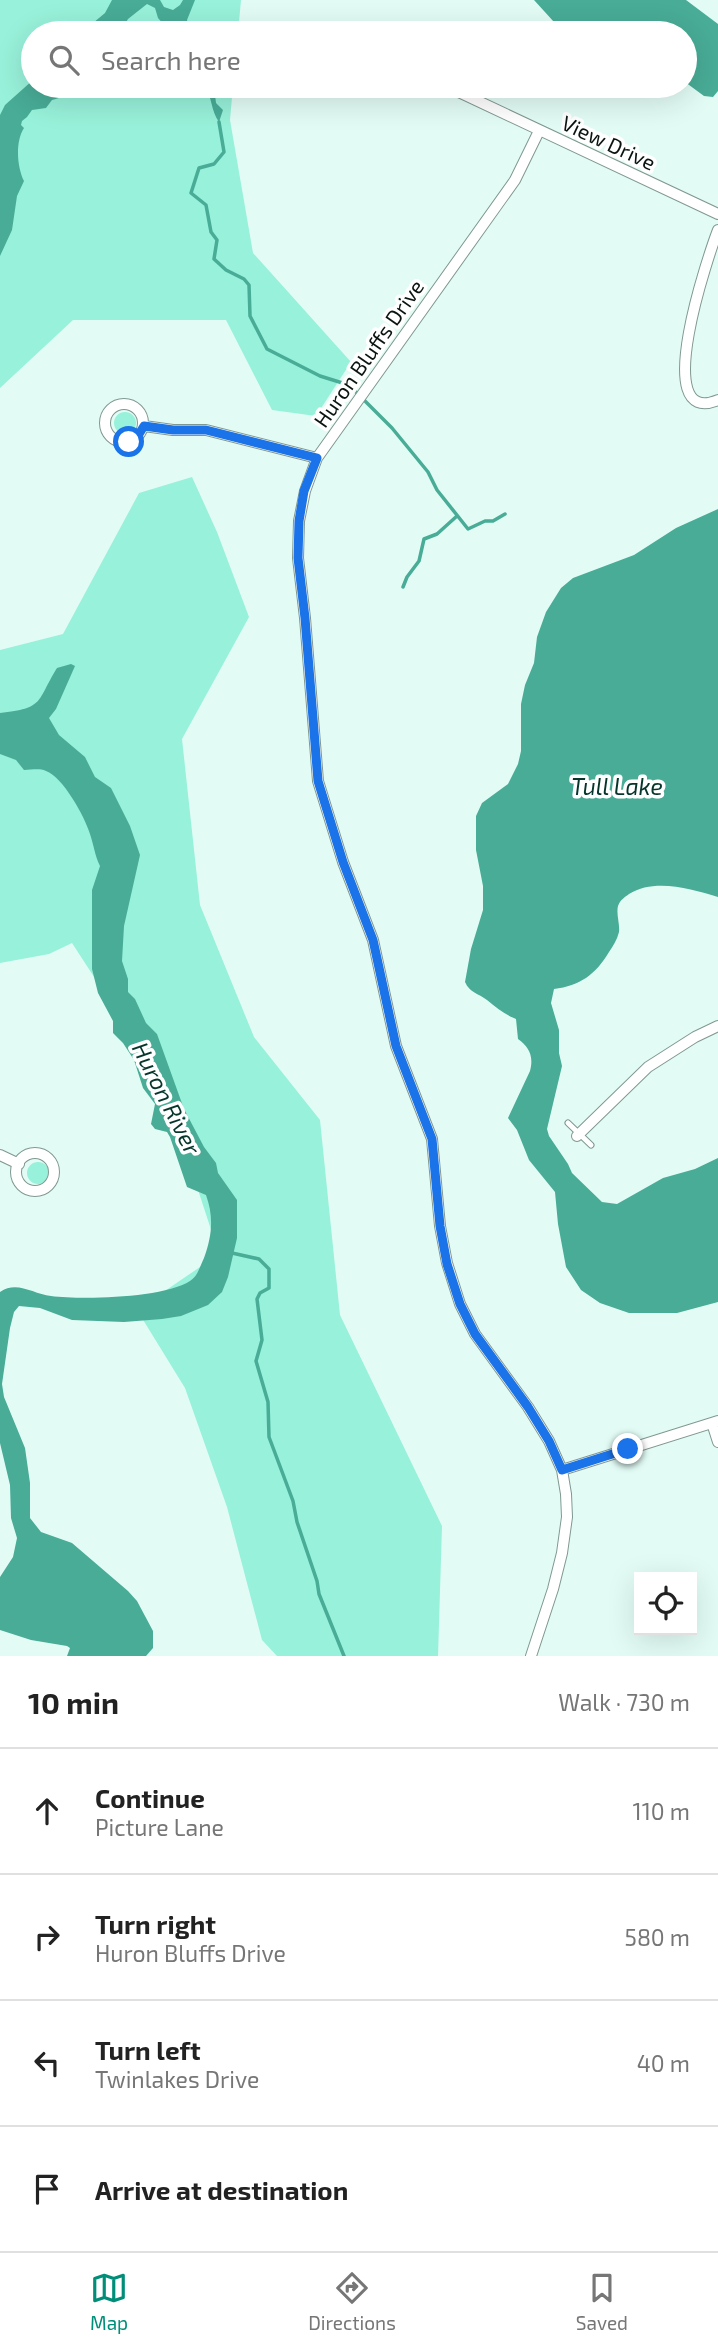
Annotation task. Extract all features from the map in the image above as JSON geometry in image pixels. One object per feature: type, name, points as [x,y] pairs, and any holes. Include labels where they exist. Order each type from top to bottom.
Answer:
[{"type":"street","name":"View Drive","points":[[471,98],[718,214]]},
{"type":"street","name":"Huron Bluffs Drive","points":[[531,1656],[562,1553],[567,1517],[562,1470],[549,1441],[528,1407],[475,1334],[460,1304],[447,1264],[440,1226],[432,1139],[396,1046],[373,940],[343,862],[318,781],[298,558],[299,521],[304,491],[317,458],[515,180],[539,131]]},
{"type":"street","points":[[718,230],[713,259],[695,303],[687,341],[684,383],[688,393],[698,401],[710,404],[718,400]]},
{"type":"street","points":[[144,426],[173,430],[206,430],[317,458]]},
{"type":"street","points":[[578,1135],[648,1067],[695,1037],[718,1026]]},
{"type":"street","points":[[0,1155],[19,1164]]},
{"type":"street","points":[[562,1470],[715,1422],[718,1442]]},
{"type":"lane","points":[[568,1123],[578,1135],[592,1144]]},
{"type":"shaded area","points":[[0,0],[241,0],[239,21],[21,21],[21,98],[232,98],[230,120],[253,253],[351,362],[316,416],[272,410],[226,320],[73,320],[0,388]]},
{"type":"shaded area","points":[[125,412],[133,415],[136,423],[133,431],[125,434],[117,431],[114,423],[117,415]]},
{"type":"shaded area","points":[[192,477],[217,532],[249,617],[182,739],[200,905],[254,1037],[320,1120],[340,1315],[442,1526],[438,1656],[277,1656],[262,1640],[227,1507],[185,1388],[137,1310],[219,1254],[163,1083],[72,943],[49,954],[0,963],[0,650],[63,634],[139,493]]},
{"type":"shaded area","points":[[38,1162],[46,1165],[49,1173],[46,1181],[38,1184],[30,1181],[27,1173],[30,1165]]},
{"type":"water","points":[[112,0],[160,0],[164,7],[173,10],[183,0],[195,0],[187,21],[161,21],[155,8],[147,4],[127,21],[95,21],[105,13]]},
{"type":"water","points":[[534,0],[686,0],[718,24],[718,91],[713,97],[704,96],[697,91],[697,21],[553,21]]},
{"type":"water","points":[[21,91],[21,98],[59,98],[52,100],[46,108],[32,110],[22,121],[24,128],[19,140],[18,154],[24,181],[17,196],[12,230],[0,256],[0,115],[5,105]]},
{"type":"water","points":[[210,98],[215,98],[216,103],[223,110],[219,122]]},
{"type":"water","name":"Tull Lake","points":[[718,509],[718,897],[673,886],[639,889],[629,894],[618,906],[619,932],[604,960],[586,978],[554,989],[551,1003],[559,1030],[562,1066],[547,1129],[572,1173],[602,1202],[617,1204],[663,1178],[695,1169],[718,1158],[718,1302],[677,1313],[629,1313],[600,1303],[581,1290],[566,1267],[555,1192],[529,1160],[517,1130],[508,1118],[530,1071],[530,1052],[518,1039],[516,1019],[472,991],[465,982],[471,949],[483,910],[483,886],[476,850],[476,816],[482,803],[508,784],[518,764],[521,751],[521,704],[525,685],[534,663],[537,637],[546,612],[561,588],[573,578],[634,555],[676,528]]},
{"type":"water","name":"Huron River","points":[[71,664],[75,666],[56,709],[49,718],[59,735],[85,757],[95,777],[111,788],[130,826],[140,855],[124,926],[122,961],[128,979],[128,992],[135,999],[146,1023],[157,1034],[184,1109],[204,1147],[216,1163],[218,1173],[237,1200],[237,1238],[228,1277],[222,1292],[208,1305],[181,1316],[124,1322],[72,1320],[40,1308],[19,1306],[14,1312],[10,1328],[2,1384],[4,1397],[25,1448],[30,1483],[30,1518],[41,1532],[72,1543],[137,1601],[153,1631],[153,1648],[146,1656],[67,1656],[70,1648],[67,1646],[31,1640],[0,1630],[0,1577],[13,1557],[17,1538],[11,1518],[10,1485],[0,1443],[0,1292],[19,1287],[51,1296],[83,1298],[143,1294],[178,1287],[197,1274],[207,1250],[211,1226],[206,1195],[187,1187],[170,1137],[167,1132],[155,1129],[151,1124],[155,1104],[143,1088],[134,1060],[113,1033],[113,1021],[98,993],[92,969],[92,890],[100,866],[87,827],[72,798],[53,775],[41,770],[24,770],[16,760],[0,754],[0,713],[32,706],[42,696],[57,668]]},
{"type":"waterway","points":[[219,122],[224,152],[214,164],[199,168],[191,193],[206,205],[211,232],[217,240],[214,259],[249,285],[250,316],[267,349],[320,376],[349,385],[392,428],[428,472],[437,490],[468,529],[505,514]]},
{"type":"waterway","points":[[403,587],[419,561],[424,539],[437,534],[457,516]]},
{"type":"waterway","points":[[232,1253],[259,1259],[269,1269],[269,1288],[260,1293],[257,1299],[262,1340],[256,1361],[268,1402],[269,1437],[293,1501],[319,1594],[344,1656]]},
{"type":"route","points":[[129,442],[136,439],[144,426],[173,430],[206,430],[239,436],[317,458],[304,491],[299,521],[298,558],[318,781],[343,862],[373,940],[396,1046],[432,1139],[440,1226],[447,1264],[460,1304],[475,1334],[528,1407],[549,1441],[562,1470],[628,1449]]}]
